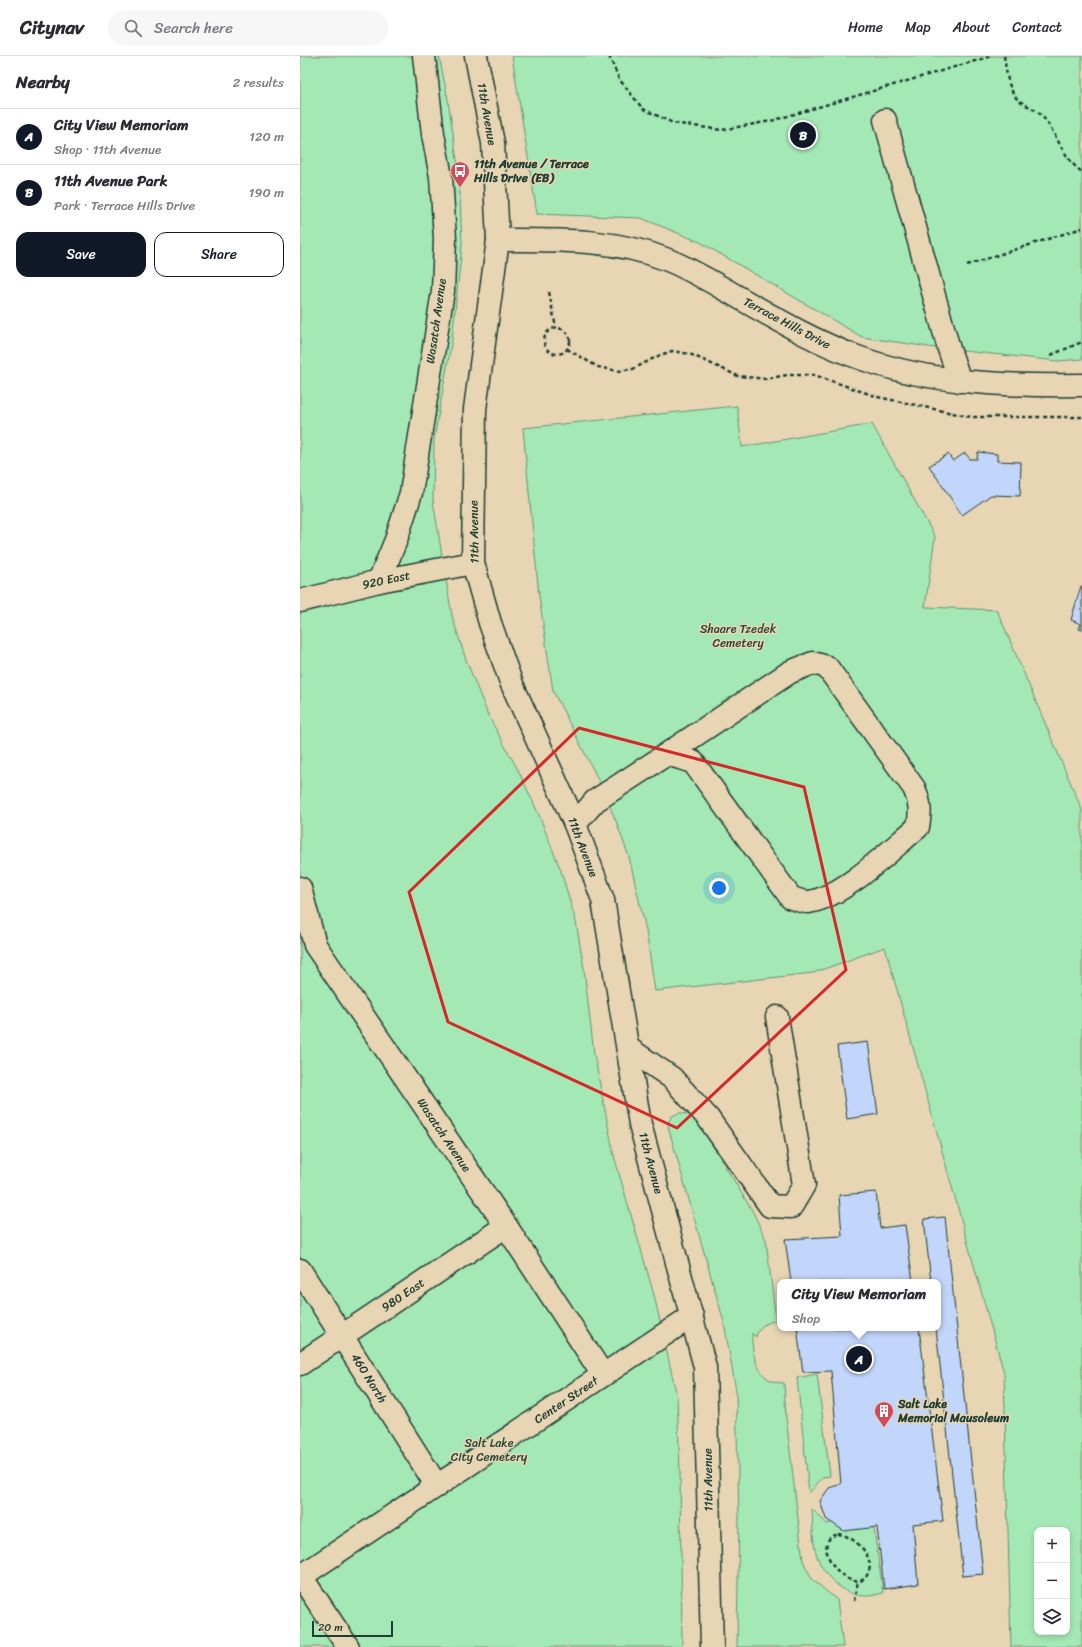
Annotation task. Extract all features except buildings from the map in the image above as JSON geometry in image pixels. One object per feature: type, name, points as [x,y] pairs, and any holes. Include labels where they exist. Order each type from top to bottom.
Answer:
[{"type":"street","name":"Wasatch Avenue","points":[[379,581],[396,540],[410,493],[442,290],[444,239],[441,177],[433,134],[424,56]]},
{"type":"street","name":"11th Avenue","points":[[476,56],[493,143],[498,240],[475,409],[473,563],[490,622],[511,682],[574,824],[603,900],[640,1124],[705,1367],[712,1647]]},
{"type":"street","points":[[884,120],[948,349],[960,381]]},
{"type":"street","name":"Terrace Hills Drive","points":[[498,240],[593,242],[622,246],[648,253],[694,272],[803,334],[860,358],[892,368],[926,376],[960,381],[995,384],[1082,385]]},
{"type":"street","name":"920 East","points":[[300,601],[379,581],[473,563]]},
{"type":"street","points":[[574,824],[595,801],[790,672],[813,663],[826,667],[914,788],[920,802],[921,814],[918,827],[848,885],[826,897],[808,902],[791,898],[693,762],[667,754]]},
{"type":"street","name":"Wasatch Avenue","points":[[300,888],[308,950],[506,1226],[603,1375]]},
{"type":"street","points":[[628,1048],[672,1078],[708,1118],[770,1206],[791,1207],[804,1185],[777,1016]]},
{"type":"street","name":"980 East","points":[[300,1364],[506,1226]]},
{"type":"street","name":"460 North","points":[[300,1270],[437,1486]]},
{"type":"street","name":"Center Street","points":[[300,1576],[692,1316]]},
{"type":"street","points":[[300,1576],[348,1647]]},
{"type":"path","points":[[609,56],[619,79],[643,109],[673,123],[720,130],[771,121],[992,56]]},
{"type":"path","points":[[1004,56],[1006,73],[1014,96],[1040,114],[1052,130],[1064,153],[1082,172]]},
{"type":"path","points":[[967,265],[1082,228]]},
{"type":"path","points":[[549,292],[556,328]]},
{"type":"path","points":[[556,328],[564,330],[570,337],[567,349],[564,352],[556,354],[551,353],[545,347],[544,342],[545,334],[556,328]]},
{"type":"path","points":[[1051,355],[1082,342]]},
{"type":"path","points":[[567,349],[598,367],[618,372],[633,369],[660,355],[672,351],[690,354],[738,376],[766,378],[787,375],[814,375],[878,397],[971,416],[1082,417]]},
{"type":"path","points":[[838,1534],[845,1535],[853,1539],[866,1553],[870,1566],[868,1574],[863,1580],[858,1581],[847,1579],[834,1566],[827,1554],[828,1542],[830,1538],[838,1534]]},
{"type":"path","points":[[854,1601],[858,1581]]},
{"type":"highlighted area","points":[[579,728],[804,787],[846,970],[677,1128],[448,1022],[409,892]]},
{"type":"green space","name":"Salt Lake City Cemetery","points":[[300,56],[439,56],[448,100],[459,174],[462,245],[452,339],[434,439],[433,501],[452,616],[466,660],[488,715],[518,770],[539,815],[561,871],[576,922],[584,969],[594,1054],[614,1156],[654,1295],[677,1397],[680,1471],[682,1647],[300,1647]]},
{"type":"green space","points":[[512,56],[1082,56],[1082,359],[1058,361],[936,348],[862,337],[700,242],[641,218],[537,214]]},
{"type":"green space","name":"Shaare Tzedek Cemetery","points":[[737,406],[742,447],[872,424],[935,537],[925,607],[997,610],[1082,810],[1082,1647],[1011,1647],[1004,1373],[885,947],[813,973],[655,991],[646,930],[629,857],[616,821],[595,773],[553,691],[539,596],[523,428]]},
{"type":"green space","points":[[679,1113],[690,1116],[699,1123],[753,1212],[766,1240],[776,1320],[761,1327],[756,1337],[752,1333],[753,1350],[762,1373],[768,1379],[775,1382],[784,1383],[786,1417],[803,1561],[812,1579],[837,1600],[843,1647],[737,1647],[739,1516],[736,1391],[724,1322],[669,1130],[668,1123],[672,1116]]},
{"type":"green space","points":[[817,1374],[830,1476],[823,1477],[809,1493],[797,1378]]},
{"type":"green space","points":[[812,1509],[827,1524],[837,1521],[873,1522],[883,1593],[870,1596],[851,1593],[836,1584],[830,1578],[820,1564],[815,1551]]},
{"type":"place","name":"11th Avenue Park","points":[[803,135]]},
{"type":"place","name":"11th Avenue / Terrace Hills Drive (EB)","points":[[460,188]]},
{"type":"place","name":"City View Memoriam","points":[[859,1359]]},
{"type":"place","name":"Salt Lake Memorial Mausoleum","points":[[884,1428]]}]
